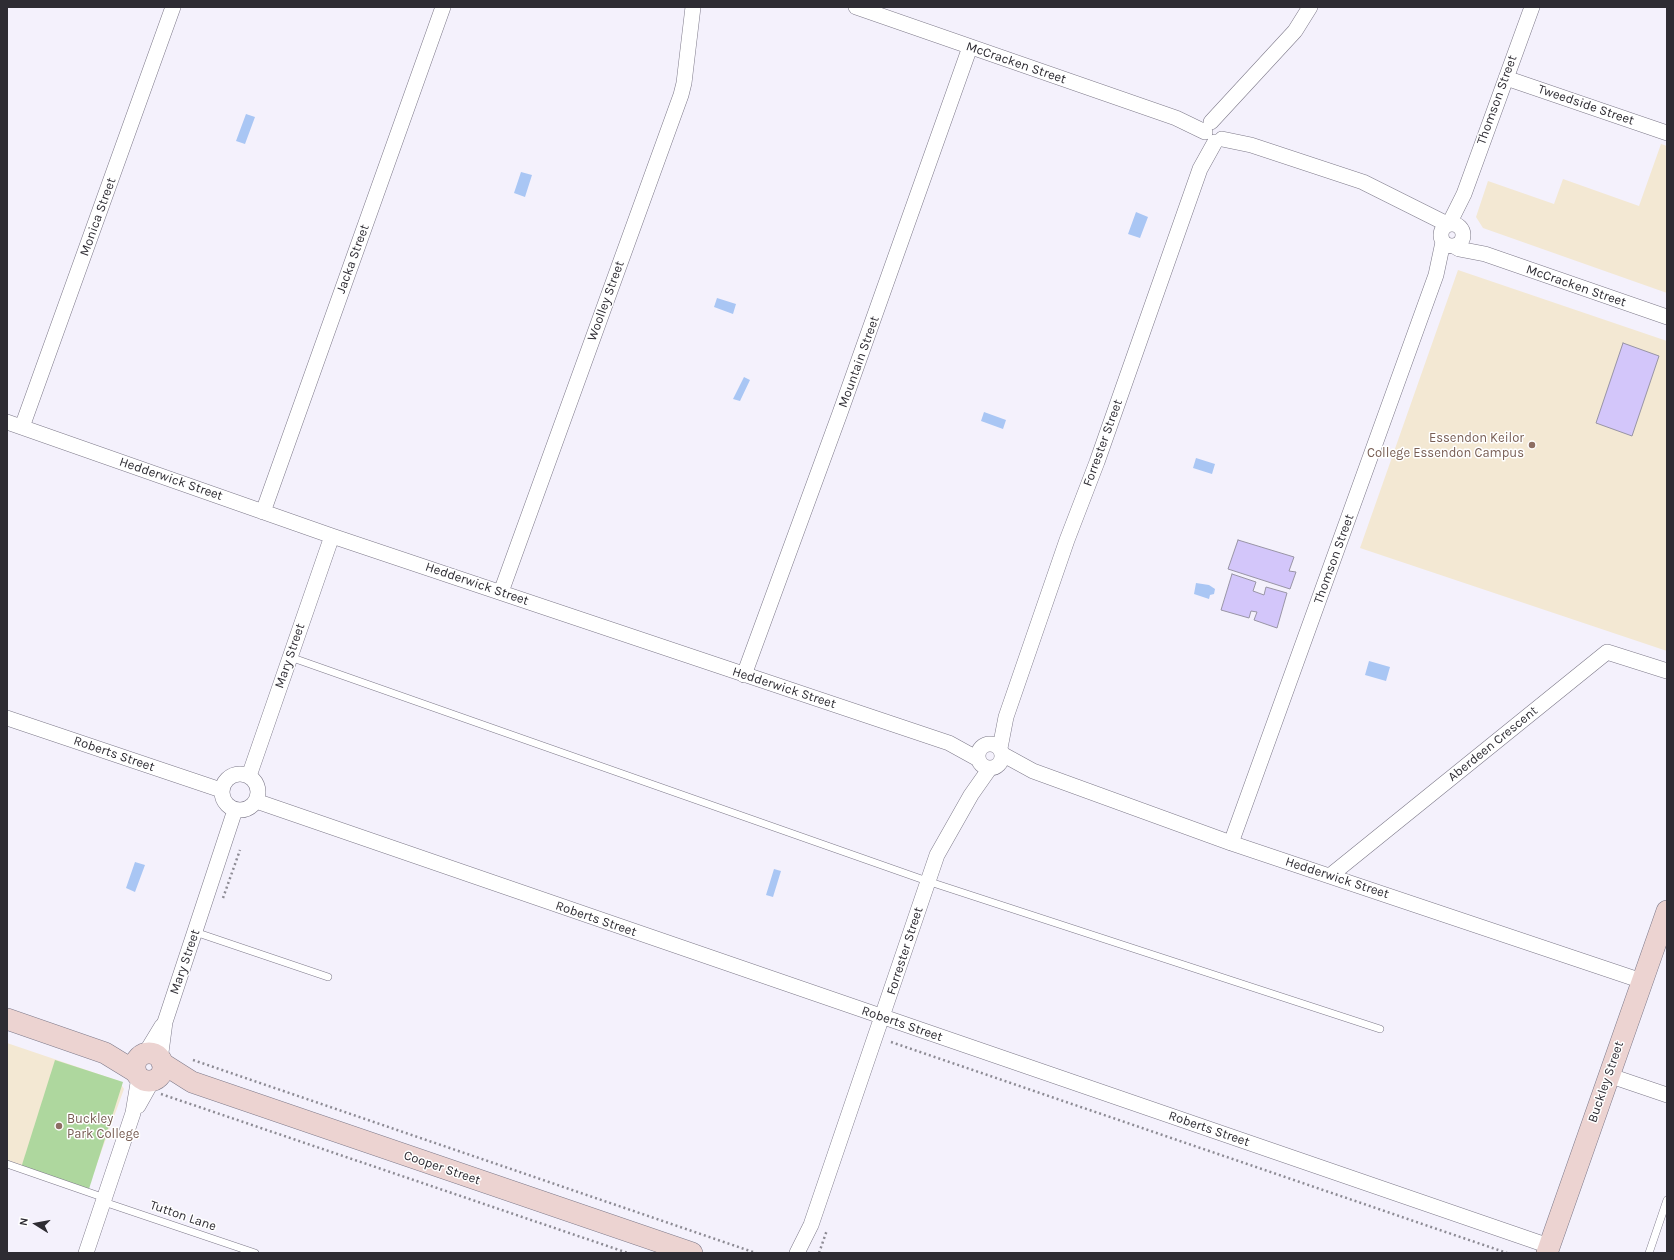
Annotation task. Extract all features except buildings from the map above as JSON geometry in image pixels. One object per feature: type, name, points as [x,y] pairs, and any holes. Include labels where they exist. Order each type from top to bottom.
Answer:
[{"type":"street","name":"Monica Street","points":[[22,428],[174,7]]},
{"type":"street","name":"Jacka Street","points":[[263,512],[443,7]]},
{"type":"street","name":"Woolley Street","points":[[501,592],[681,95],[684,82],[693,7]]},
{"type":"street","name":"Forrester Street","points":[[797,1253],[811,1225],[883,1018],[927,881],[937,855],[971,795],[990,756],[1006,717],[1067,540],[1214,132],[1232,100],[1295,31],[1310,7]]},
{"type":"street","name":"Thomson Street","points":[[1231,843],[1532,7]]},
{"type":"street","name":"McCracken Street","points":[[863,8],[970,48],[1363,182],[1411,205],[1451,235],[1485,254],[1667,317]]},
{"type":"street","name":"Mountain Street","points":[[744,675],[840,413],[970,48]]},
{"type":"street","name":"Tweedside Street","points":[[1506,78],[1667,133]]},
{"type":"street","name":"Hedderwick Street","points":[[7,422],[332,536],[990,756],[1231,843],[1331,875],[1642,981]]},
{"type":"street","name":"Mary Street","points":[[249,776],[332,536]]},
{"type":"street","name":"Aberdeen Crescent","points":[[1331,875],[1607,652],[1667,671]]},
{"type":"street","name":"Roberts Street","points":[[7,718],[221,790]]},
{"type":"street","points":[[238,773],[249,776],[256,783],[258,789],[256,801],[249,809],[235,810],[224,802],[221,790],[226,780],[231,775],[238,773]]},
{"type":"street","name":"Roberts Street","points":[[256,801],[1548,1249]]},
{"type":"street","name":"Mary Street","points":[[86,1253],[133,1113],[150,1071],[235,810]]},
{"type":"street","name":"Buckley Street","points":[[1548,1249],[1608,1074],[1667,911]]},
{"type":"street","name":"Cooper Street","points":[[7,1019],[105,1053],[150,1071],[192,1082],[692,1253]]},
{"type":"street","points":[[1608,1074],[1667,1095]]},
{"type":"street","name":"Forrester Street","points":[[806,1253],[811,1225]]},
{"type":"lane","points":[[290,657],[927,881],[1380,1029]]},
{"type":"lane","points":[[195,932],[328,977]]},
{"type":"lane","name":"Tutton Lane","points":[[7,1164],[255,1253]]},
{"type":"lane","points":[[1649,1253],[1667,1200]]},
{"type":"path","points":[[891,1042],[1508,1253]]},
{"type":"path","points":[[191,1059],[756,1253]]},
{"type":"path","points":[[150,1071],[628,1253]]},
{"type":"shaded area","points":[[1661,144],[1667,146],[1667,293],[1483,228],[1476,217],[1488,181],[1554,204],[1563,179],[1639,206]]},
{"type":"shaded area","name":"Essendon Keilor College Essendon Campus","points":[[1458,270],[1667,341],[1667,651],[1360,548]]},
{"type":"shaded area","name":"Buckley Park College","points":[[7,1043],[119,1081],[124,1089],[87,1191],[7,1163]]},
{"type":"green space","name":"Buckley Park College","points":[[55,1060],[123,1082],[89,1189],[21,1168]]},
{"type":"water","points":[[246,114],[255,117],[245,144],[236,141]]},
{"type":"water","points":[[521,172],[532,175],[525,197],[514,193]]},
{"type":"water","points":[[1136,212],[1148,217],[1140,238],[1128,234]]},
{"type":"water","points":[[717,298],[736,304],[733,314],[714,307]]},
{"type":"water","points":[[744,377],[750,380],[740,401],[733,399]]},
{"type":"water","points":[[984,412],[1006,420],[1003,429],[981,421]]},
{"type":"water","points":[[1196,458],[1215,464],[1212,474],[1193,468]]},
{"type":"water","points":[[1196,583],[1209,585],[1215,589],[1214,594],[1210,595],[1209,599],[1194,594]]},
{"type":"water","points":[[1369,661],[1390,667],[1386,681],[1365,675]]},
{"type":"water","points":[[135,862],[145,865],[135,892],[126,888]]},
{"type":"water","points":[[774,869],[781,871],[773,897],[766,895]]},
{"type":"place","name":"Essendon Keilor College Essendon Campus","points":[[1532,445]]},
{"type":"place","name":"Buckley Park College","points":[[59,1126]]}]
